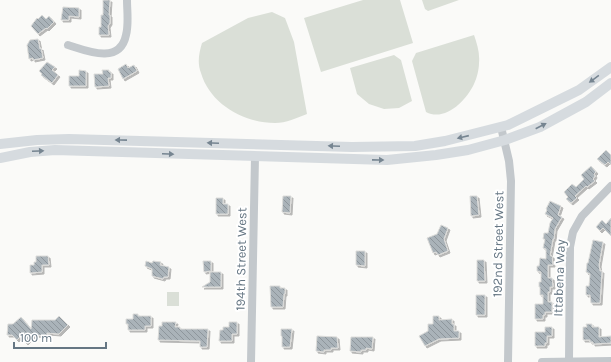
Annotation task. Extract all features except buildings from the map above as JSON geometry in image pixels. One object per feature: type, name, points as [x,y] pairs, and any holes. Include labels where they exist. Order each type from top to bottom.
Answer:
[{"type":"main road","points":[[0,144],[37,140],[69,139],[352,147],[415,146],[445,141],[508,125],[579,90],[611,67]]},
{"type":"main road","points":[[0,158],[30,152],[55,150],[387,160],[436,155],[468,150],[505,140],[540,127],[586,102],[611,83]]},
{"type":"street","points":[[68,46],[95,53],[111,54],[118,50],[123,45],[127,34],[127,0]]},
{"type":"street","name":"192nd Street West","points":[[501,127],[510,166],[511,185],[508,362]]},
{"type":"street","name":"194th Street West","points":[[251,362],[254,157]]},
{"type":"street","name":"Ittabena Way","points":[[569,361],[570,247],[573,232],[582,216],[611,186]]},
{"type":"street","points":[[542,362],[611,361]]},
{"type":"shaded area","points":[[363,0],[400,0],[413,43],[321,72],[304,18]]},
{"type":"shaded area","points":[[422,0],[459,0],[428,11],[425,9]]},
{"type":"shaded area","points":[[272,12],[285,18],[294,42],[307,114],[279,123],[252,120],[230,110],[212,94],[205,84],[199,62],[199,54],[202,43],[248,18]]},
{"type":"shaded area","points":[[474,35],[479,52],[478,74],[466,97],[447,112],[433,114],[426,112],[412,61],[416,53]]},
{"type":"shaded area","points":[[394,55],[401,60],[412,101],[399,108],[384,109],[369,104],[357,94],[350,68]]},
{"type":"shaded area","points":[[167,292],[179,292],[179,306],[167,306]]}]
